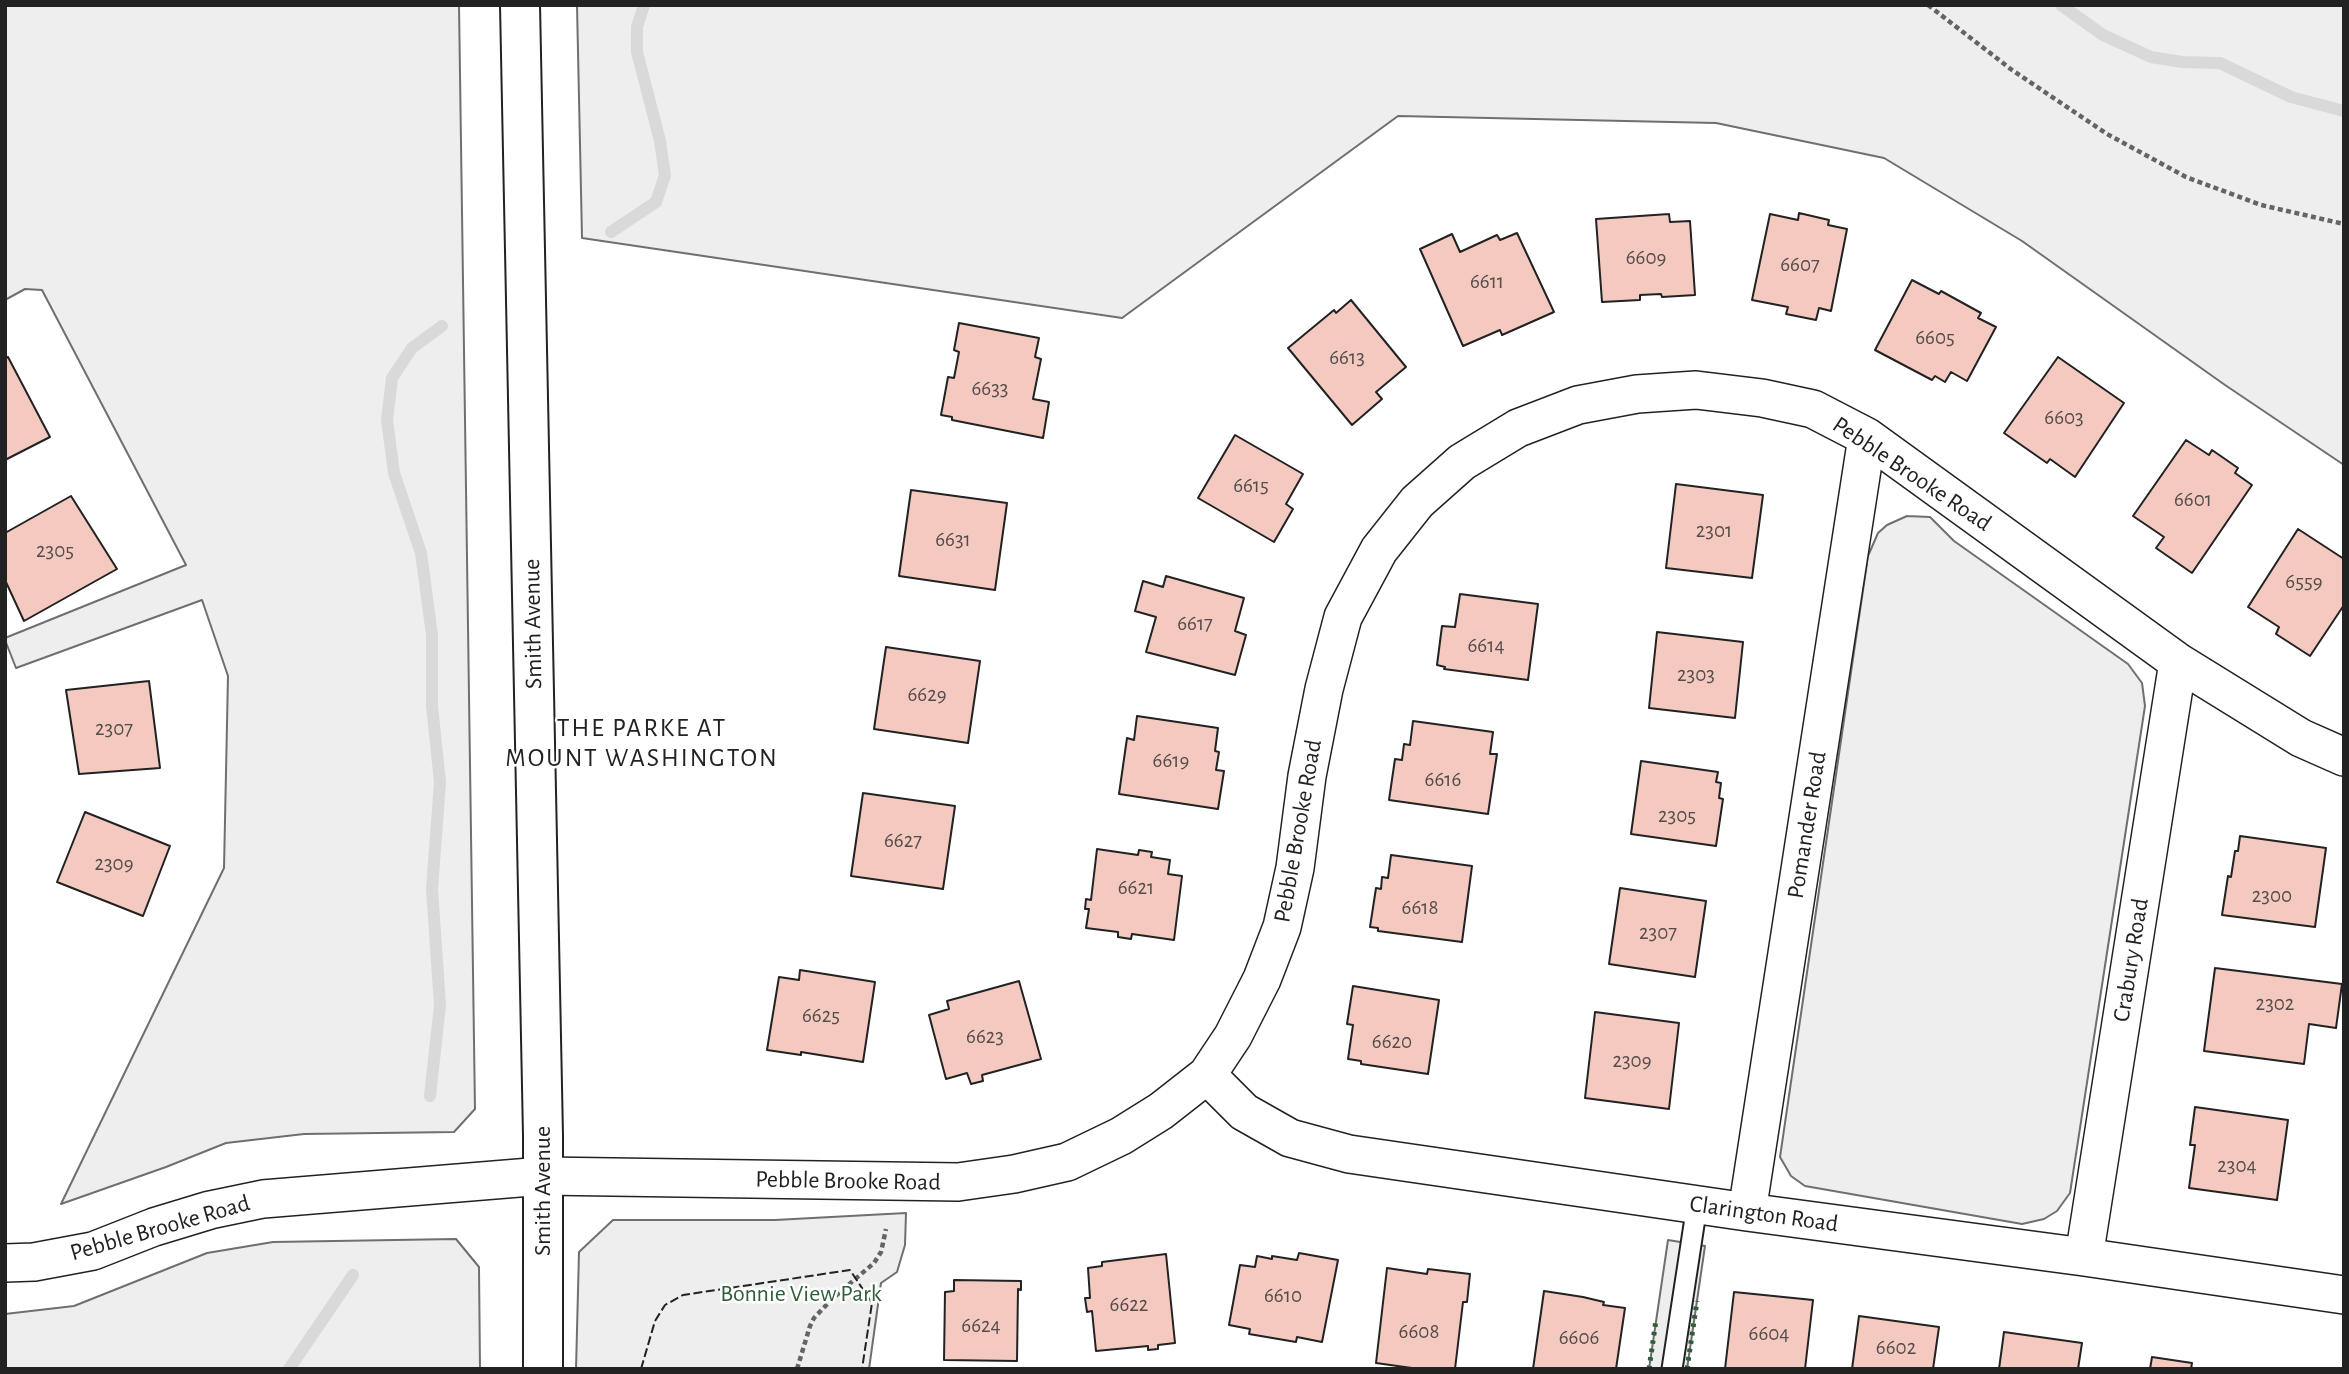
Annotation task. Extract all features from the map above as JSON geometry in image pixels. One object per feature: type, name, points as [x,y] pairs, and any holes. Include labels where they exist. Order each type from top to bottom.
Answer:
[{"type":"main road","name":"Smith Avenue","points":[[520,5],[544,1175],[542,1369]]},
{"type":"street","name":"Pebble Brooke Road","points":[[5,1263],[34,1262],[93,1251],[154,1227],[210,1210],[262,1199],[544,1175],[958,1182],[1014,1174],[1066,1162],[1121,1136],[1161,1111],[1207,1075],[1233,1036],[1262,979],[1282,927],[1295,868],[1307,775],[1321,701],[1343,617],[1379,550],[1417,502],[1462,463],[1518,428],[1578,405],[1637,394],[1696,390],[1762,398],[1813,409],[1867,437],[2178,662],[2301,738],[2344,757]]},
{"type":"street","name":"Pomander Road","points":[[1747,1212],[1867,437]]},
{"type":"street","name":"Crabury Road","points":[[2084,1257],[2178,662]]},
{"type":"street","name":"Clarington Road","points":[[1207,1075],[1244,1112],[1290,1138],[1349,1154],[2344,1296]]},
{"type":"lane","points":[[1672,1369],[1697,1205]]},
{"type":"path","points":[[1928,5],[2012,70],[2097,127],[2186,177],[2261,205],[2344,224]]},
{"type":"path","points":[[797,1369],[814,1318],[874,1263],[881,1252],[886,1229]]},
{"type":"green space","points":[[5,5],[459,5],[475,1109],[454,1132],[304,1134],[226,1143],[61,1204],[224,868],[228,676],[202,600],[16,668],[5,640],[186,565],[42,290],[25,289],[5,300]]},
{"type":"green space","points":[[577,5],[2344,5],[2344,465],[2225,385],[2022,241],[1884,158],[1716,123],[1398,116],[1122,318],[582,238]]},
{"type":"green space","points":[[1907,516],[1930,517],[1954,541],[2128,664],[2142,683],[2145,706],[2070,1193],[2057,1211],[2044,1219],[2022,1224],[1805,1186],[1791,1176],[1780,1157],[1868,556],[1878,533],[1887,525]]},
{"type":"green space","name":"Bonnie View Park","points":[[906,1213],[905,1245],[897,1272],[881,1283],[869,1369],[576,1369],[579,1252],[613,1220],[775,1220]]},
{"type":"green space","points":[[456,1239],[479,1267],[480,1369],[5,1369],[5,1314],[74,1306],[207,1253],[273,1242]]},
{"type":"green space","points":[[1668,1240],[1705,1246],[1687,1369],[1649,1369]]},
{"type":"building","points":[[1799,213],[1829,220],[1828,225],[1847,229],[1831,311],[1819,308],[1816,320],[1786,314],[1788,307],[1752,300],[1770,214],[1798,220]]},
{"type":"building","points":[[1669,214],[1670,222],[1690,221],[1695,295],[1640,295],[1640,300],[1602,302],[1596,219]]},
{"type":"building","points":[[1517,233],[1554,312],[1502,335],[1500,330],[1463,346],[1420,249],[1452,234],[1460,252],[1497,235],[1500,240]]},
{"type":"building","points":[[1912,280],[1939,294],[1941,291],[1981,313],[1978,318],[1996,327],[1967,381],[1951,372],[1945,382],[1935,376],[1932,380],[1875,350]]},
{"type":"building","points":[[1351,300],[1406,367],[1376,392],[1382,399],[1352,425],[1288,348],[1334,310],[1336,313]]},
{"type":"building","points":[[959,323],[1039,338],[1035,357],[1041,359],[1033,399],[1049,402],[1043,438],[952,420],[952,417],[941,415],[948,377],[954,378],[959,352],[954,350]]},
{"type":"building","points":[[8,357],[50,437],[5,460],[5,359]]},
{"type":"building","points":[[2058,357],[2124,403],[2075,477],[2050,459],[2047,463],[2004,433]]},
{"type":"building","points":[[1235,435],[1303,474],[1286,504],[1293,509],[1274,542],[1198,498]]},
{"type":"building","points":[[2186,440],[2209,455],[2212,450],[2238,468],[2235,473],[2252,485],[2192,573],[2156,548],[2164,537],[2133,516]]},
{"type":"building","points":[[1676,484],[1763,495],[1752,578],[1666,568]]},
{"type":"building","points":[[911,490],[1007,503],[995,590],[899,576]]},
{"type":"building","points":[[71,496],[117,569],[24,621],[5,580],[5,533]]},
{"type":"building","points":[[2298,529],[2344,559],[2344,605],[2310,656],[2276,634],[2279,627],[2248,607]]},
{"type":"building","points":[[1166,576],[1244,598],[1235,631],[1246,635],[1235,675],[1146,652],[1156,617],[1135,611],[1143,581],[1163,587]]},
{"type":"building","points":[[1460,594],[1538,604],[1528,680],[1444,669],[1445,667],[1437,665],[1442,626],[1455,627]]},
{"type":"building","points":[[1657,632],[1743,642],[1735,718],[1649,708]]},
{"type":"building","points":[[886,647],[980,661],[968,743],[874,729]]},
{"type":"building","points":[[149,681],[160,768],[79,774],[66,690]]},
{"type":"building","points":[[1137,716],[1218,728],[1215,751],[1219,752],[1216,770],[1224,771],[1218,809],[1119,794],[1127,738],[1134,740]]},
{"type":"building","points":[[1413,721],[1493,732],[1490,754],[1497,754],[1488,814],[1389,800],[1395,759],[1402,760],[1404,744],[1410,745]]},
{"type":"building","points":[[1641,761],[1718,772],[1716,782],[1721,783],[1719,798],[1723,799],[1716,846],[1631,834]]},
{"type":"building","points":[[863,793],[955,806],[943,889],[851,876]]},
{"type":"building","points":[[85,812],[170,846],[143,916],[57,882]]},
{"type":"building","points":[[2240,836],[2326,848],[2315,927],[2222,915],[2228,876],[2231,877]]},
{"type":"building","points":[[1097,849],[1138,855],[1139,850],[1152,852],[1151,857],[1170,860],[1168,874],[1182,876],[1174,940],[1132,934],[1131,939],[1118,937],[1118,932],[1086,928],[1089,909],[1085,909],[1086,899],[1091,900]]},
{"type":"building","points":[[1391,855],[1472,866],[1462,942],[1378,931],[1378,928],[1370,927],[1376,888],[1381,889],[1382,877],[1388,878]]},
{"type":"building","points":[[1620,888],[1706,901],[1695,977],[1609,964]]},
{"type":"building","points":[[2215,968],[2342,984],[2336,1028],[2309,1024],[2304,1064],[2204,1051]]},
{"type":"building","points":[[800,970],[875,982],[863,1062],[801,1052],[801,1055],[767,1050],[779,977],[799,980]]},
{"type":"building","points":[[1019,981],[1041,1059],[982,1075],[983,1081],[971,1084],[967,1073],[946,1079],[929,1015],[949,1009],[947,1001]]},
{"type":"building","points":[[1353,986],[1439,1000],[1428,1074],[1361,1064],[1361,1061],[1348,1059],[1353,1025],[1347,1024]]},
{"type":"building","points":[[1595,1012],[1679,1023],[1669,1109],[1585,1098]]},
{"type":"building","points":[[2195,1107],[2288,1120],[2277,1200],[2189,1188],[2195,1145],[2190,1145]]},
{"type":"building","points":[[1299,1253],[1338,1260],[1322,1342],[1297,1337],[1296,1342],[1249,1334],[1250,1329],[1229,1325],[1240,1265],[1255,1267],[1257,1256],[1297,1260]]},
{"type":"building","points":[[1166,1254],[1175,1343],[1158,1345],[1158,1349],[1148,1350],[1148,1346],[1096,1351],[1092,1311],[1087,1312],[1085,1298],[1090,1298],[1088,1268],[1102,1266],[1102,1262]]},
{"type":"building","points":[[1387,1268],[1427,1274],[1428,1269],[1470,1274],[1467,1302],[1463,1302],[1455,1369],[1419,1369],[1376,1363]]},
{"type":"building","points":[[954,1280],[1021,1281],[1021,1290],[1018,1289],[1017,1361],[944,1360],[945,1292],[954,1291]]},
{"type":"building","points":[[1544,1291],[1583,1297],[1604,1302],[1603,1305],[1625,1308],[1616,1369],[1533,1369]]},
{"type":"building","points":[[1734,1292],[1813,1300],[1805,1369],[1725,1369]]},
{"type":"building","points":[[1859,1316],[1939,1327],[1933,1369],[1852,1369]]},
{"type":"building","points":[[2004,1332],[2082,1343],[2078,1369],[1999,1369]]},
{"type":"building","points":[[2152,1357],[2192,1363],[2191,1369],[2150,1369]]},
{"type":"waterway","points":[[611,232],[656,202],[665,175],[660,141],[637,52],[637,27],[644,5]]},
{"type":"waterway","points":[[2061,5],[2103,35],[2151,57],[2182,62],[2220,63],[2291,97],[2344,111]]},
{"type":"waterway","points":[[430,1096],[440,1005],[432,889],[440,782],[432,706],[432,635],[421,553],[394,473],[387,420],[392,378],[412,348],[442,326]]},
{"type":"waterway","points":[[289,1369],[353,1275]]},
{"type":"hedge","points":[[1687,1369],[1697,1301]]},
{"type":"hedge","points":[[1649,1369],[1656,1320]]},
{"type":"fence","points":[[641,1369],[655,1321],[665,1305],[683,1295],[850,1270],[872,1303],[862,1369]]},
{"type":"district","name":"THE PARKE AT MOUNT WASHINGTON","points":[[642,743]]}]
